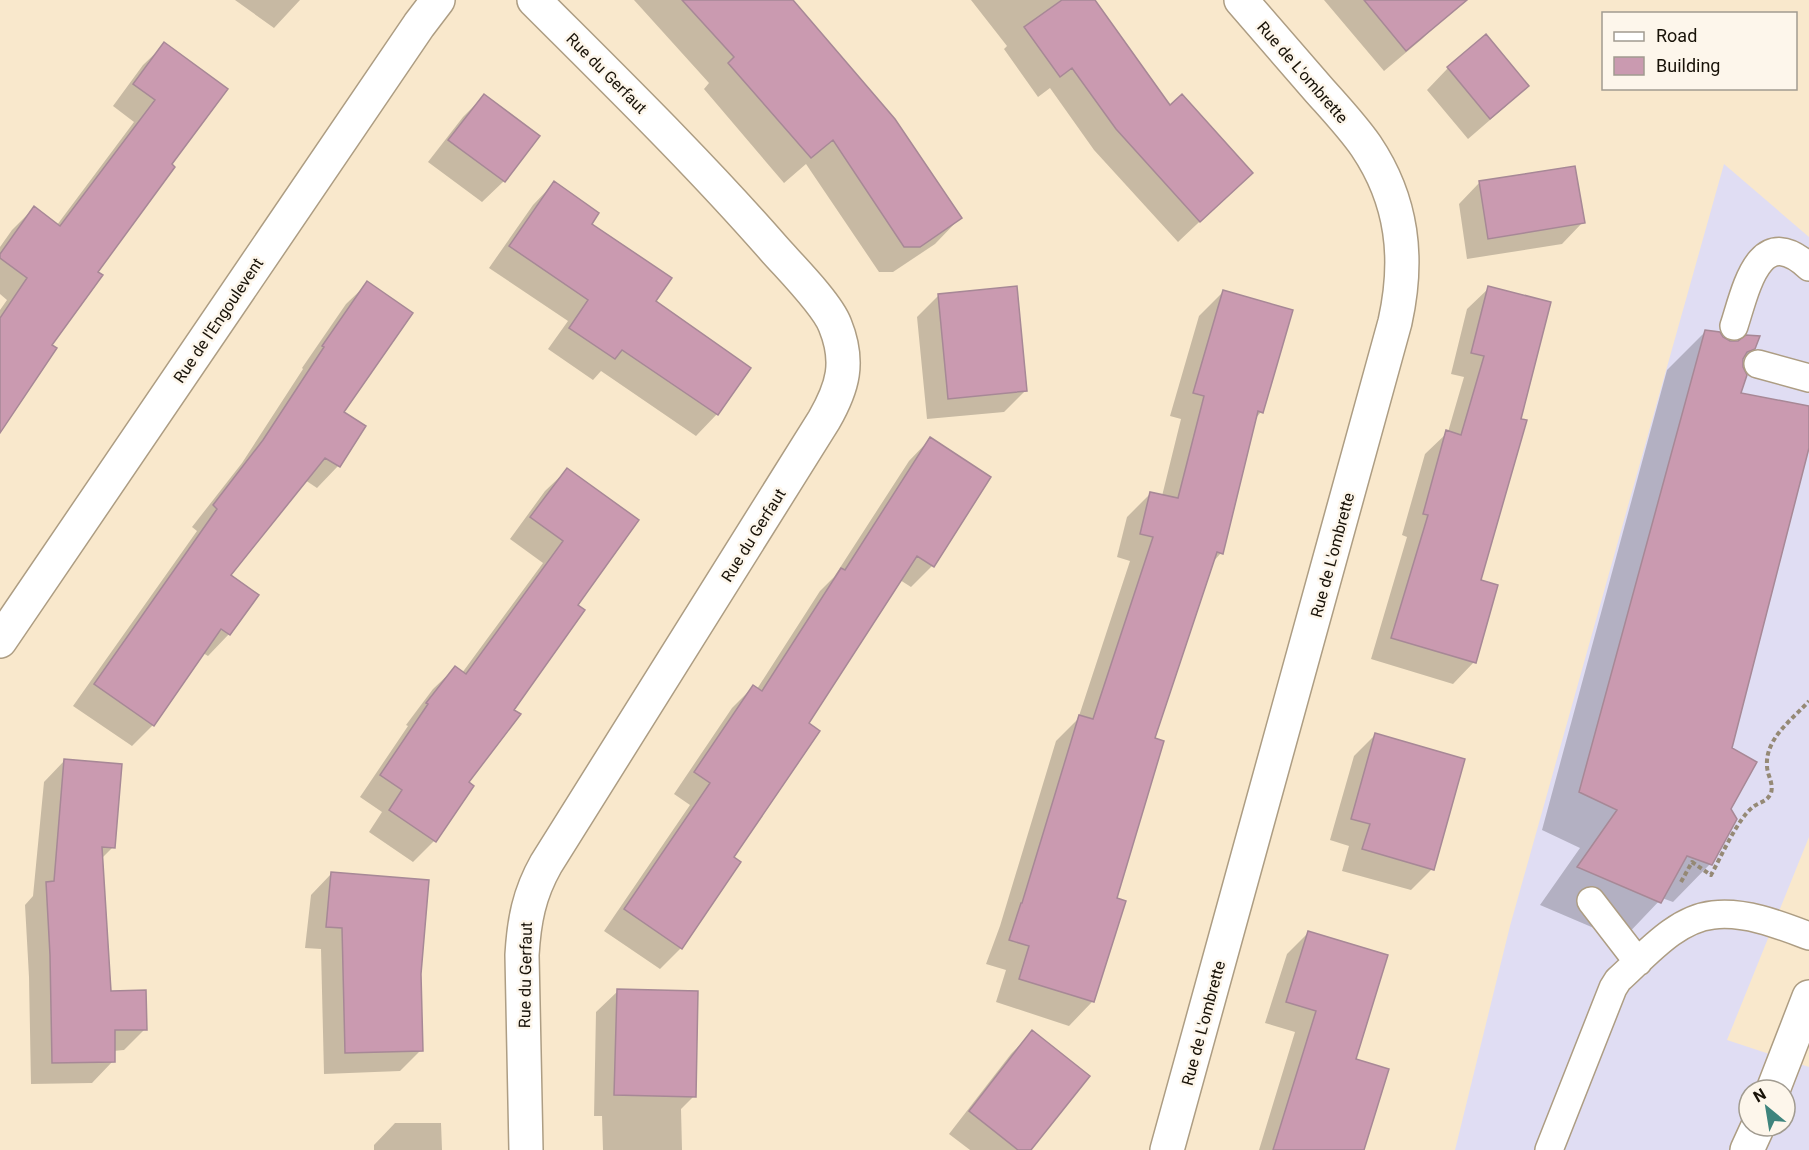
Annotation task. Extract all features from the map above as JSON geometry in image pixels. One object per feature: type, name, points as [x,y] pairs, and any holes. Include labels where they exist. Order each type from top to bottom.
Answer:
[{"type":"street","name":"Rue de l'Engoulevent","points":[[0,641],[438,0]]},
{"type":"street","name":"Rue du Gerfaut","points":[[526,1150],[522,933],[530,897],[546,864],[824,420],[842,386],[843,371],[841,347],[834,322],[816,297],[713,180],[534,0]]},
{"type":"street","name":"Rue de L'ombrette","points":[[1167,1150],[1395,322],[1403,276],[1403,253],[1395,208],[1378,166],[1352,128],[1240,0]]},
{"type":"street","points":[[1778,1078],[1809,997]]},
{"type":"lane","points":[[1734,326],[1748,282],[1755,267],[1764,256],[1772,252],[1785,252],[1799,258],[1809,267]]},
{"type":"lane","points":[[1758,364],[1809,378]]},
{"type":"lane","points":[[1591,901],[1638,962]]},
{"type":"lane","points":[[1549,1150],[1613,988],[1618,980],[1665,938],[1698,918],[1714,914],[1752,918],[1809,936]]},
{"type":"path","points":[[1681,882],[1692,862],[1711,875],[1742,819],[1753,806],[1764,802],[1770,793],[1772,783],[1767,768],[1767,756],[1789,720],[1809,701]]},
{"type":"shaded area","points":[[1724,164],[1809,237],[1809,837],[1727,1040],[1809,1067],[1809,1150],[1455,1150],[1510,926]]},
{"type":"building","points":[[682,0],[793,0],[895,119],[962,218],[920,247],[904,247],[833,140],[811,158],[728,63],[734,57]]},
{"type":"building","points":[[1062,0],[1095,0],[1170,105],[1182,94],[1253,173],[1200,222],[1116,129],[1072,68],[1060,77],[1024,27]]},
{"type":"building","points":[[1364,0],[1467,0],[1406,51]]},
{"type":"building","points":[[1486,34],[1529,86],[1490,119],[1447,67]]},
{"type":"building","points":[[164,42],[228,89],[172,164],[175,167],[98,272],[103,275],[52,345],[57,348],[0,433],[0,318],[27,278],[0,258],[0,254],[34,206],[60,226],[155,100],[133,84]]},
{"type":"building","points":[[484,94],[540,136],[505,182],[448,140]]},
{"type":"building","points":[[1575,166],[1585,223],[1488,239],[1479,181]]},
{"type":"building","points":[[554,181],[599,213],[592,224],[672,278],[656,301],[751,368],[718,415],[622,350],[615,359],[569,328],[588,300],[509,246]]},
{"type":"building","points":[[367,281],[413,313],[344,412],[366,426],[340,467],[325,458],[231,575],[259,595],[230,635],[221,629],[154,726],[94,684],[217,509],[213,505],[263,440],[324,347],[322,346]]},
{"type":"building","points":[[1017,286],[1027,391],[948,399],[938,294]]},
{"type":"building","points":[[1488,286],[1551,302],[1521,419],[1527,420],[1481,580],[1498,585],[1476,663],[1391,638],[1428,515],[1423,514],[1446,430],[1461,435],[1484,356],[1471,353]]},
{"type":"building","points":[[1223,290],[1293,310],[1263,413],[1258,411],[1223,554],[1217,552],[1155,738],[1164,741],[1117,898],[1126,901],[1094,1002],[1019,979],[1029,946],[1009,940],[1079,715],[1093,719],[1153,537],[1140,534],[1150,492],[1178,498],[1204,396],[1193,393]]},
{"type":"building","points":[[1705,330],[1720,332],[1730,341],[1738,341],[1746,335],[1760,336],[1755,349],[1747,352],[1743,359],[1743,367],[1747,375],[1741,393],[1809,406],[1809,448],[1732,748],[1757,762],[1731,809],[1737,819],[1712,865],[1687,856],[1661,903],[1577,867],[1617,810],[1579,792]]},
{"type":"building","points":[[930,437],[991,477],[934,567],[917,556],[809,723],[820,731],[734,857],[741,862],[682,949],[624,909],[710,783],[694,772],[753,685],[762,691],[841,568],[845,570]]},
{"type":"building","points":[[567,468],[639,520],[578,605],[585,610],[514,710],[521,714],[469,782],[474,786],[436,842],[389,810],[402,790],[380,775],[428,704],[426,703],[455,666],[466,674],[563,541],[530,517]]},
{"type":"building","points":[[1375,733],[1465,759],[1434,870],[1362,849],[1370,824],[1351,819]]},
{"type":"building","points":[[64,759],[122,764],[115,848],[102,847],[111,991],[146,990],[147,1030],[115,1030],[115,1062],[52,1063],[46,882],[54,881]]},
{"type":"building","points":[[331,872],[429,880],[421,974],[423,1051],[345,1053],[342,928],[326,927]]},
{"type":"building","points":[[1308,931],[1388,955],[1356,1059],[1389,1069],[1364,1150],[1273,1150],[1316,1011],[1286,1002]]},
{"type":"building","points":[[617,989],[698,991],[696,1097],[614,1095]]},
{"type":"building","points":[[1032,1030],[1090,1076],[1031,1150],[1018,1150],[969,1111]]}]
